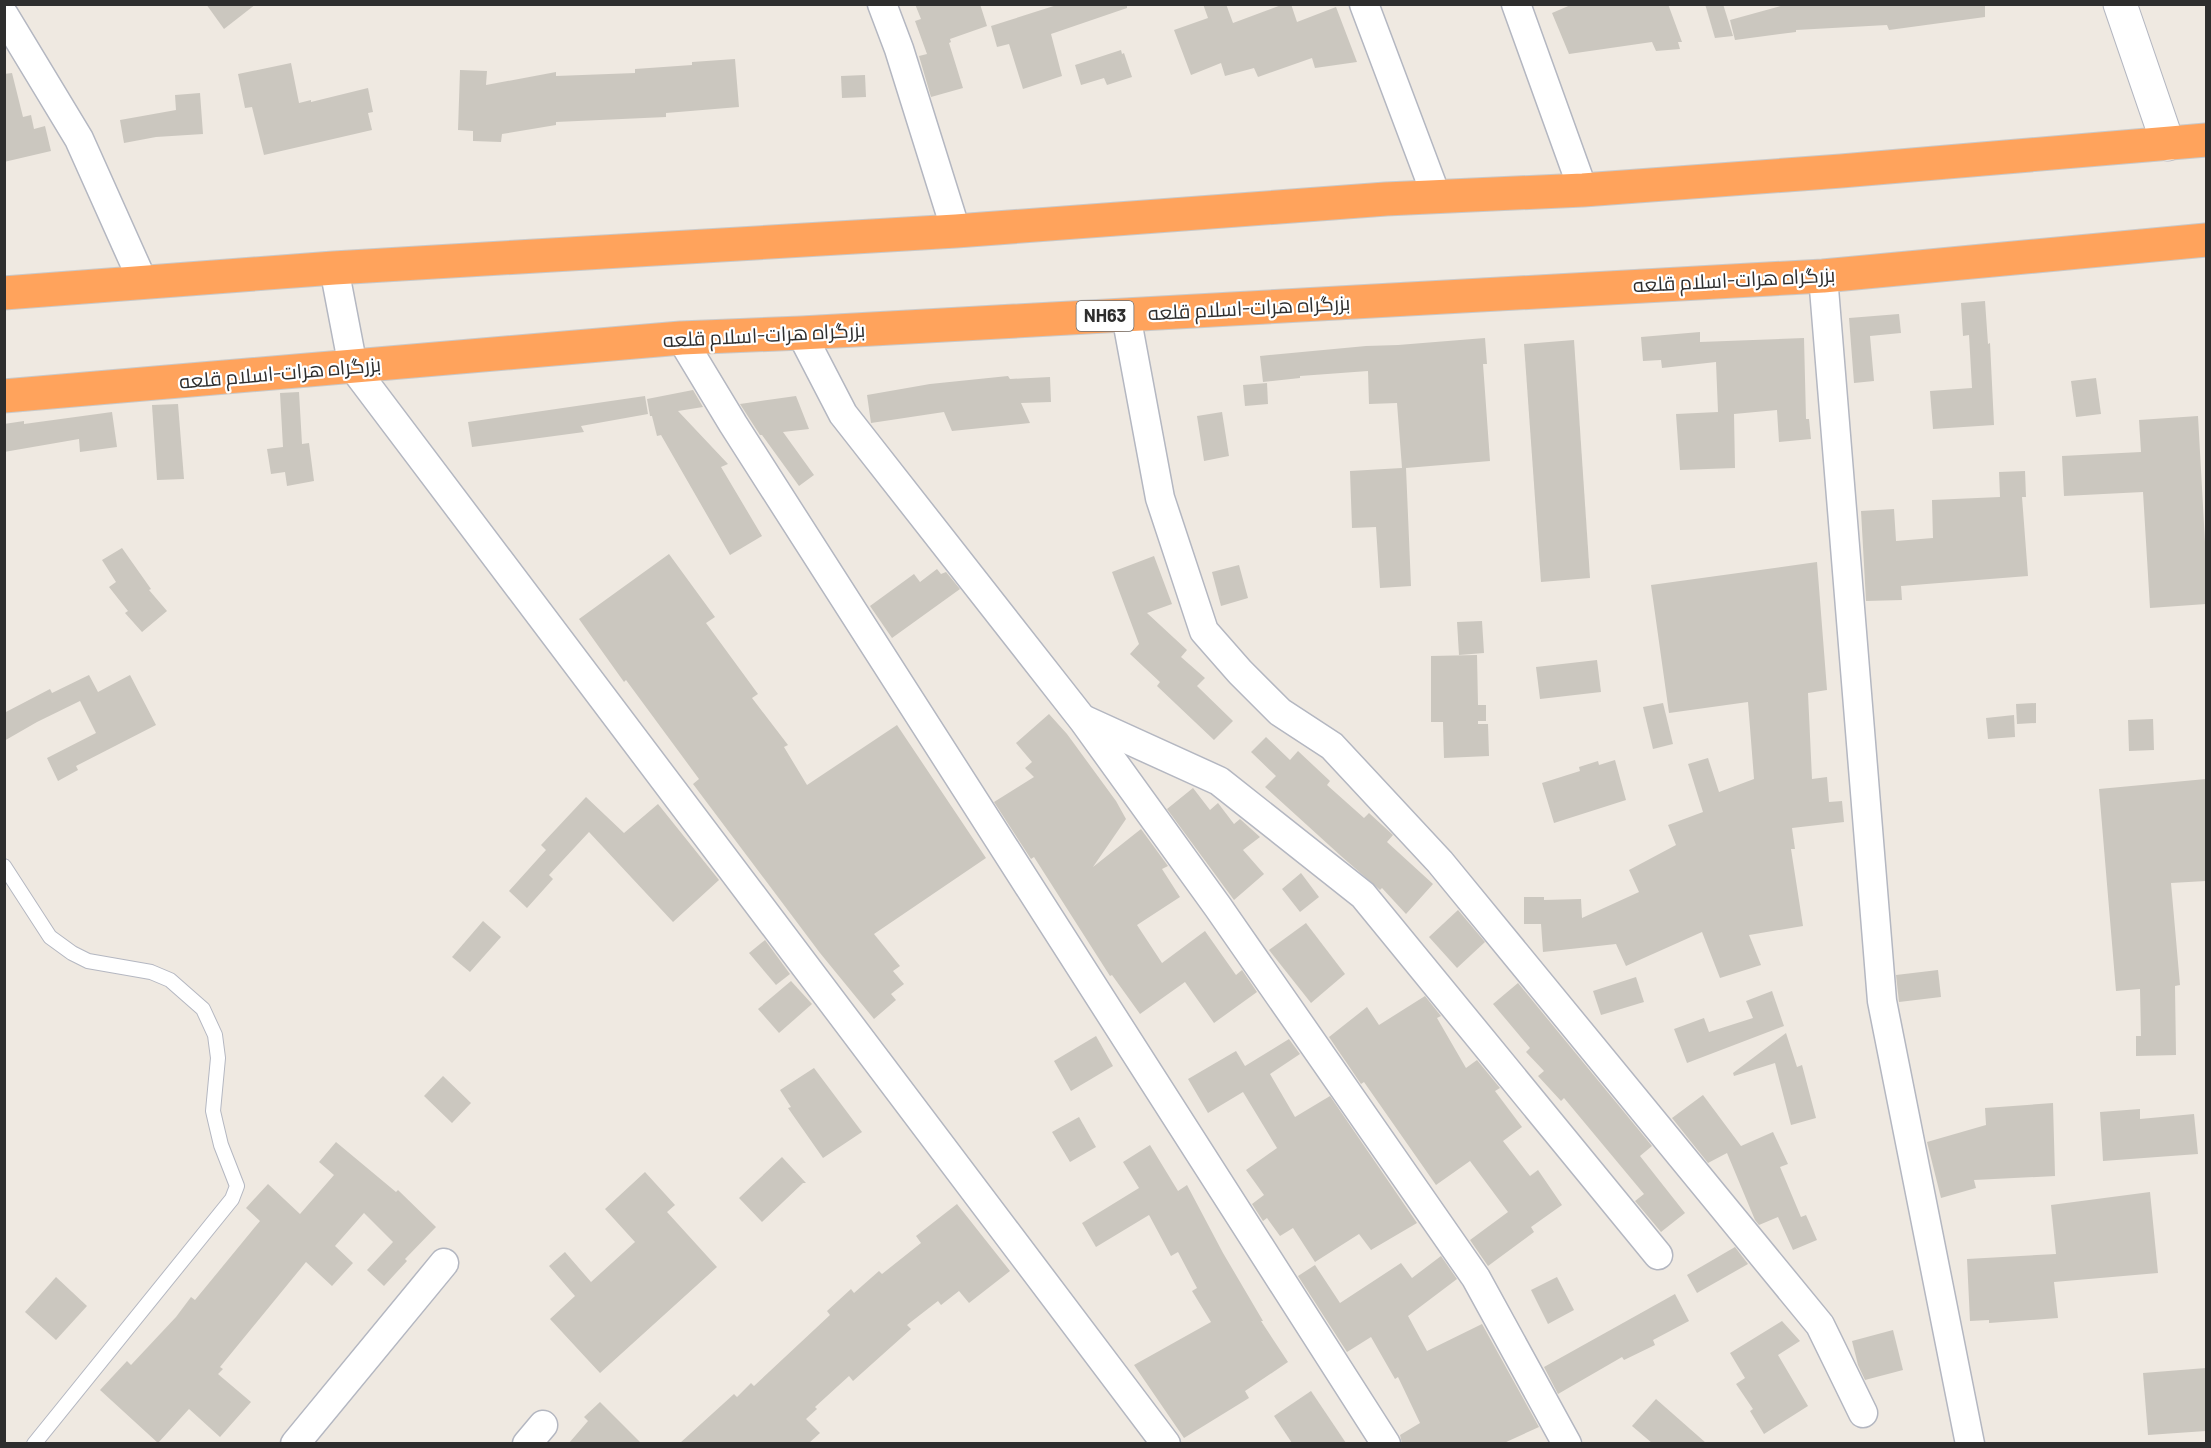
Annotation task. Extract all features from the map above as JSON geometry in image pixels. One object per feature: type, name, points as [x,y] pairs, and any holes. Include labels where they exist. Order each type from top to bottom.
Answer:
[{"type":"highway","points":[[4,293],[334,268],[956,231],[1149,216],[1583,190],[2206,140]]},
{"type":"highway","name":"بزرگراه هرات-اسلام قلعه","points":[[4,396],[681,338],[1823,276],[2206,240]]},
{"type":"street","points":[[882,4],[899,49],[956,231]]},
{"type":"street","points":[[1364,4],[1437,198]]},
{"type":"street","points":[[1516,4],[1583,190]]},
{"type":"street","points":[[2120,4],[2168,144]]},
{"type":"street","points":[[4,15],[80,139],[143,282]]},
{"type":"street","points":[[334,268],[353,367],[1166,1443]]},
{"type":"street","points":[[1823,276],[1882,1001],[1970,1443]]},
{"type":"street","points":[[1126,315],[1160,498],[1204,631],[1240,672],[1281,712],[1332,746],[1440,862],[1820,1325],[1863,1413]]},
{"type":"street","points":[[801,333],[843,414],[1083,720],[1218,907],[1476,1278],[1567,1443]]},
{"type":"street","points":[[681,338],[733,424],[1386,1443]]},
{"type":"street","points":[[1083,720],[1219,781],[1363,896],[1658,1256]]},
{"type":"street","points":[[294,1443],[444,1263]]},
{"type":"lane","points":[[4,866],[50,938],[88,961],[151,972],[170,980],[202,1009],[215,1035],[218,1058],[213,1112],[221,1145],[237,1186],[232,1199],[34,1443]]},
{"type":"building","points":[[206,4],[256,4],[224,29]]},
{"type":"building","points":[[915,4],[980,4],[987,26],[950,39],[949,43],[963,88],[931,97],[919,56],[927,54],[915,21],[921,19]]},
{"type":"building","points":[[1060,4],[1127,4],[1127,8],[1051,34],[1062,76],[1023,89],[1009,44],[997,47],[991,26]]},
{"type":"building","points":[[1203,4],[1226,4],[1233,23],[1284,4],[1291,4],[1297,22],[1336,7],[1357,62],[1315,68],[1312,58],[1258,77],[1254,68],[1225,76],[1221,63],[1191,75],[1174,30],[1208,18]]},
{"type":"building","points":[[1573,4],[1668,4],[1682,42],[1678,42],[1680,49],[1656,51],[1652,42],[1569,54],[1552,13]]},
{"type":"building","points":[[1705,4],[1723,4],[1733,36],[1715,38]]},
{"type":"building","points":[[1788,4],[1985,4],[1985,17],[1889,30],[1887,25],[1796,30],[1796,32],[1735,40],[1730,20]]},
{"type":"building","points":[[1121,50],[1132,77],[1107,85],[1104,78],[1081,85],[1075,65]]},
{"type":"building","points":[[735,59],[739,107],[666,113],[666,117],[556,122],[556,125],[502,134],[501,142],[473,141],[473,131],[458,130],[460,70],[487,71],[486,85],[556,72],[556,76],[635,73],[635,69]]},
{"type":"building","points":[[291,63],[299,103],[368,88],[373,112],[368,113],[372,130],[264,155],[252,107],[245,108],[238,74]]},
{"type":"building","points":[[12,73],[23,117],[31,115],[34,129],[45,126],[51,151],[4,162],[4,74]]},
{"type":"building","points":[[865,75],[866,97],[842,98],[841,76]]},
{"type":"building","points":[[200,93],[203,134],[156,137],[124,143],[120,120],[176,110],[175,95]]},
{"type":"building","points":[[1985,301],[1988,344],[1990,343],[1994,425],[1933,429],[1930,391],[1972,388],[1969,335],[1963,336],[1961,303]]},
{"type":"building","points":[[1899,314],[1901,333],[1870,336],[1874,381],[1854,383],[1849,318]]},
{"type":"building","points":[[1700,332],[1700,342],[1804,338],[1806,419],[1809,419],[1811,439],[1779,442],[1777,410],[1734,414],[1735,468],[1680,470],[1676,414],[1718,412],[1716,362],[1662,368],[1661,360],[1643,361],[1641,337]]},
{"type":"building","points":[[1485,338],[1487,364],[1483,364],[1490,461],[1406,468],[1411,586],[1380,588],[1376,527],[1352,528],[1350,471],[1402,468],[1397,403],[1369,404],[1368,371],[1300,376],[1300,378],[1263,382],[1260,356]]},
{"type":"building","points":[[1574,340],[1590,578],[1541,582],[1524,344]]},
{"type":"building","points":[[1008,376],[1010,379],[1050,377],[1051,402],[1021,403],[1030,423],[952,431],[944,412],[871,423],[867,395],[930,384]]},
{"type":"building","points":[[2096,378],[2101,414],[2076,417],[2071,381]]},
{"type":"building","points":[[1267,383],[1268,404],[1245,406],[1243,385]]},
{"type":"building","points":[[693,390],[703,407],[678,411],[728,464],[721,467],[762,536],[730,555],[661,435],[657,436],[652,416],[650,416],[647,399]]},
{"type":"building","points":[[299,392],[302,444],[309,443],[314,481],[287,486],[285,472],[271,474],[267,449],[283,447],[280,393]]},
{"type":"building","points":[[645,396],[648,414],[581,426],[584,432],[472,447],[468,422]]},
{"type":"building","points":[[796,396],[809,429],[783,432],[814,475],[799,486],[760,435],[740,404]]},
{"type":"building","points":[[178,404],[184,479],[157,480],[152,405]]},
{"type":"building","points":[[112,412],[117,447],[80,452],[79,439],[4,452],[4,424],[24,421],[24,424]]},
{"type":"building","points":[[1222,412],[1229,456],[1204,461],[1197,416]]},
{"type":"building","points":[[2198,416],[2206,560],[2206,604],[2150,608],[2143,492],[2064,496],[2062,456],[2141,452],[2139,420]]},
{"type":"building","points":[[2025,471],[2026,497],[2022,497],[2028,576],[1901,586],[1902,600],[1866,601],[1861,511],[1894,509],[1896,541],[1933,538],[1932,500],[2000,497],[1999,472]]},
{"type":"building","points":[[122,548],[151,589],[149,590],[167,611],[142,632],[125,613],[128,611],[109,587],[116,582],[102,560]]},
{"type":"building","points":[[669,554],[715,617],[706,623],[758,694],[752,698],[788,745],[784,747],[807,785],[897,725],[986,858],[874,934],[900,966],[893,971],[904,984],[891,994],[896,1000],[874,1019],[820,953],[693,784],[699,779],[579,619]]},
{"type":"building","points":[[1154,556],[1172,604],[1147,613],[1187,650],[1181,657],[1205,678],[1197,686],[1233,721],[1214,740],[1157,686],[1160,682],[1130,654],[1139,644],[1112,572]]},
{"type":"building","points":[[1817,562],[1827,690],[1808,693],[1812,779],[1827,777],[1829,802],[1842,801],[1844,822],[1792,828],[1795,849],[1791,849],[1803,926],[1749,935],[1761,965],[1720,978],[1702,932],[1626,966],[1616,944],[1543,952],[1541,924],[1524,924],[1524,897],[1544,897],[1544,900],[1581,899],[1582,918],[1639,892],[1629,870],[1676,845],[1668,825],[1703,812],[1688,764],[1708,758],[1719,792],[1754,779],[1748,702],[1669,713],[1651,585]]},
{"type":"building","points":[[1239,565],[1248,598],[1221,606],[1212,572]]},
{"type":"building","points":[[937,569],[941,574],[946,572],[960,589],[892,638],[870,606],[914,574],[920,582]]},
{"type":"building","points":[[1482,621],[1484,653],[1459,655],[1457,622]]},
{"type":"building","points":[[1477,655],[1478,705],[1486,705],[1486,721],[1478,721],[1478,724],[1488,724],[1489,756],[1444,758],[1443,722],[1431,722],[1431,656]]},
{"type":"building","points":[[1597,660],[1601,692],[1540,699],[1536,667]]},
{"type":"building","points":[[89,675],[98,692],[130,675],[156,725],[76,766],[78,770],[58,781],[47,758],[96,733],[80,701],[4,741],[4,713],[50,689],[52,693]]},
{"type":"building","points":[[1663,703],[1673,744],[1653,749],[1643,707]]},
{"type":"building","points":[[2036,703],[2036,723],[2017,724],[2016,704]]},
{"type":"building","points":[[1049,714],[1067,734],[1116,801],[1126,819],[1093,867],[1141,829],[1168,866],[1162,869],[1180,897],[1137,925],[1162,963],[1205,931],[1236,975],[1242,970],[1257,992],[1214,1023],[1185,982],[1140,1014],[1112,975],[1110,976],[1034,857],[1031,859],[994,802],[1034,777],[1025,768],[1032,762],[1016,743]]},
{"type":"building","points":[[2014,715],[2015,737],[1988,739],[1986,718]]},
{"type":"building","points":[[2153,719],[2154,750],[2129,751],[2128,720]]},
{"type":"building","points":[[1266,737],[1290,760],[1298,751],[1330,781],[1327,785],[1364,818],[1369,813],[1393,835],[1387,842],[1433,884],[1406,914],[1382,888],[1380,890],[1265,787],[1276,776],[1251,752]]},
{"type":"building","points":[[1615,760],[1626,800],[1554,823],[1542,783],[1580,771],[1579,767],[1598,761],[1599,765]]},
{"type":"building","points":[[2206,779],[2206,881],[2171,883],[2180,985],[2175,986],[2176,1055],[2136,1056],[2136,1036],[2141,1036],[2140,989],[2116,991],[2099,789]]},
{"type":"building","points":[[1193,788],[1210,810],[1218,803],[1234,824],[1240,819],[1260,837],[1243,850],[1264,874],[1234,900],[1167,809]]},
{"type":"building","points":[[586,797],[624,833],[658,804],[719,880],[673,922],[589,832],[549,875],[553,879],[527,908],[509,891],[546,850],[541,845]]},
{"type":"building","points":[[1301,873],[1319,897],[1300,912],[1282,889]]},
{"type":"building","points":[[1458,910],[1485,942],[1457,968],[1429,937]]},
{"type":"building","points":[[483,921],[501,937],[470,972],[452,957]]},
{"type":"building","points":[[1306,923],[1345,974],[1311,1003],[1269,950]]},
{"type":"building","points":[[765,940],[790,974],[776,985],[749,953]]},
{"type":"building","points":[[1938,970],[1941,997],[1899,1002],[1896,975]]},
{"type":"building","points":[[1636,977],[1644,1002],[1601,1015],[1593,991]]},
{"type":"building","points":[[791,981],[812,1004],[779,1033],[758,1009]]},
{"type":"building","points":[[1518,983],[1652,1146],[1640,1156],[1685,1213],[1661,1232],[1635,1201],[1644,1194],[1564,1098],[1561,1101],[1538,1076],[1544,1071],[1526,1052],[1530,1048],[1493,1004]]},
{"type":"building","points":[[1772,991],[1784,1026],[1687,1063],[1674,1029],[1704,1018],[1709,1032],[1753,1018],[1746,1001]]},
{"type":"building","points":[[1425,996],[1441,1016],[1437,1018],[1466,1068],[1477,1060],[1500,1088],[1495,1091],[1522,1127],[1503,1141],[1530,1176],[1538,1170],[1562,1205],[1531,1227],[1534,1232],[1488,1266],[1470,1240],[1508,1212],[1470,1161],[1436,1185],[1364,1082],[1361,1084],[1329,1037],[1367,1007],[1379,1025]]},
{"type":"building","points":[[1786,1033],[1797,1067],[1802,1065],[1816,1118],[1791,1125],[1775,1063],[1734,1076],[1733,1073]]},
{"type":"building","points":[[1096,1036],[1113,1066],[1071,1091],[1054,1061]]},
{"type":"building","points":[[1289,1039],[1300,1054],[1270,1074],[1295,1117],[1330,1096],[1417,1223],[1371,1250],[1359,1234],[1315,1262],[1293,1228],[1280,1236],[1267,1218],[1263,1221],[1252,1204],[1264,1195],[1246,1170],[1277,1148],[1243,1092],[1208,1113],[1188,1079],[1236,1051],[1245,1066]]},
{"type":"building","points":[[814,1068],[862,1132],[823,1158],[788,1108],[791,1107],[780,1090]]},
{"type":"building","points":[[443,1076],[471,1103],[452,1123],[424,1096]]},
{"type":"building","points":[[1703,1095],[1741,1146],[1773,1132],[1788,1164],[1780,1167],[1801,1217],[1806,1215],[1817,1240],[1793,1250],[1778,1217],[1759,1225],[1727,1153],[1708,1163],[1672,1118]]},
{"type":"building","points":[[2053,1103],[2055,1176],[1974,1180],[1976,1188],[1941,1198],[1927,1142],[1986,1125],[1985,1108]]},
{"type":"building","points":[[2140,1109],[2140,1119],[2194,1114],[2198,1154],[2103,1161],[2100,1112]]},
{"type":"building","points":[[1079,1117],[1096,1147],[1070,1162],[1052,1132]]},
{"type":"building","points":[[336,1142],[396,1192],[398,1190],[436,1227],[405,1259],[407,1261],[384,1286],[367,1270],[393,1242],[364,1213],[335,1246],[353,1263],[332,1286],[306,1262],[220,1367],[223,1369],[218,1374],[251,1402],[220,1437],[189,1409],[158,1443],[100,1390],[127,1361],[131,1365],[176,1317],[191,1297],[195,1300],[260,1221],[246,1208],[268,1184],[300,1214],[334,1175],[319,1162]]},
{"type":"building","points":[[1150,1145],[1178,1191],[1187,1185],[1263,1321],[1261,1321],[1288,1362],[1245,1391],[1249,1398],[1184,1438],[1134,1365],[1211,1322],[1192,1291],[1197,1288],[1178,1252],[1171,1256],[1149,1215],[1096,1247],[1082,1223],[1139,1188],[1123,1162]]},
{"type":"building","points":[[782,1157],[806,1183],[803,1183],[762,1222],[739,1198]]},
{"type":"building","points":[[645,1172],[675,1205],[667,1212],[717,1267],[600,1373],[550,1319],[575,1296],[549,1266],[565,1252],[591,1282],[635,1242],[605,1209]]},
{"type":"building","points":[[2150,1192],[2158,1273],[2054,1282],[2058,1318],[1989,1323],[1989,1320],[1970,1321],[1967,1259],[2056,1254],[2051,1205]]},
{"type":"building","points":[[957,1204],[1010,1271],[969,1303],[959,1291],[941,1305],[938,1301],[907,1325],[911,1329],[853,1381],[849,1376],[815,1407],[817,1409],[806,1419],[820,1433],[809,1443],[680,1443],[734,1394],[737,1397],[751,1383],[754,1386],[830,1315],[827,1311],[851,1289],[854,1293],[879,1271],[882,1274],[921,1243],[916,1236]]},
{"type":"building","points":[[1735,1247],[1748,1264],[1697,1293],[1687,1275]]},
{"type":"building","points":[[1441,1256],[1457,1279],[1408,1316],[1427,1351],[1482,1324],[1539,1427],[1504,1443],[1402,1443],[1400,1435],[1420,1423],[1398,1377],[1395,1379],[1371,1337],[1347,1352],[1298,1276],[1315,1265],[1340,1303],[1401,1263],[1412,1278]]},
{"type":"building","points":[[56,1277],[87,1306],[56,1340],[25,1312]]},
{"type":"building","points":[[1557,1277],[1574,1310],[1548,1324],[1531,1290]]},
{"type":"building","points":[[1675,1294],[1689,1321],[1653,1340],[1655,1345],[1624,1360],[1622,1357],[1558,1394],[1544,1367]]},
{"type":"building","points":[[1782,1321],[1800,1341],[1778,1355],[1808,1406],[1764,1434],[1750,1411],[1753,1409],[1736,1384],[1745,1378],[1730,1353]]},
{"type":"building","points":[[1893,1330],[1903,1370],[1865,1380],[1858,1365],[1852,1341]]},
{"type":"building","points":[[2206,1368],[2206,1431],[2148,1435],[2143,1373]]},
{"type":"building","points":[[1311,1391],[1346,1443],[1292,1443],[1274,1416]]},
{"type":"building","points":[[1656,1399],[1706,1443],[1652,1443],[1632,1426]]},
{"type":"building","points":[[600,1402],[641,1443],[569,1443],[588,1421],[584,1417]]}]
